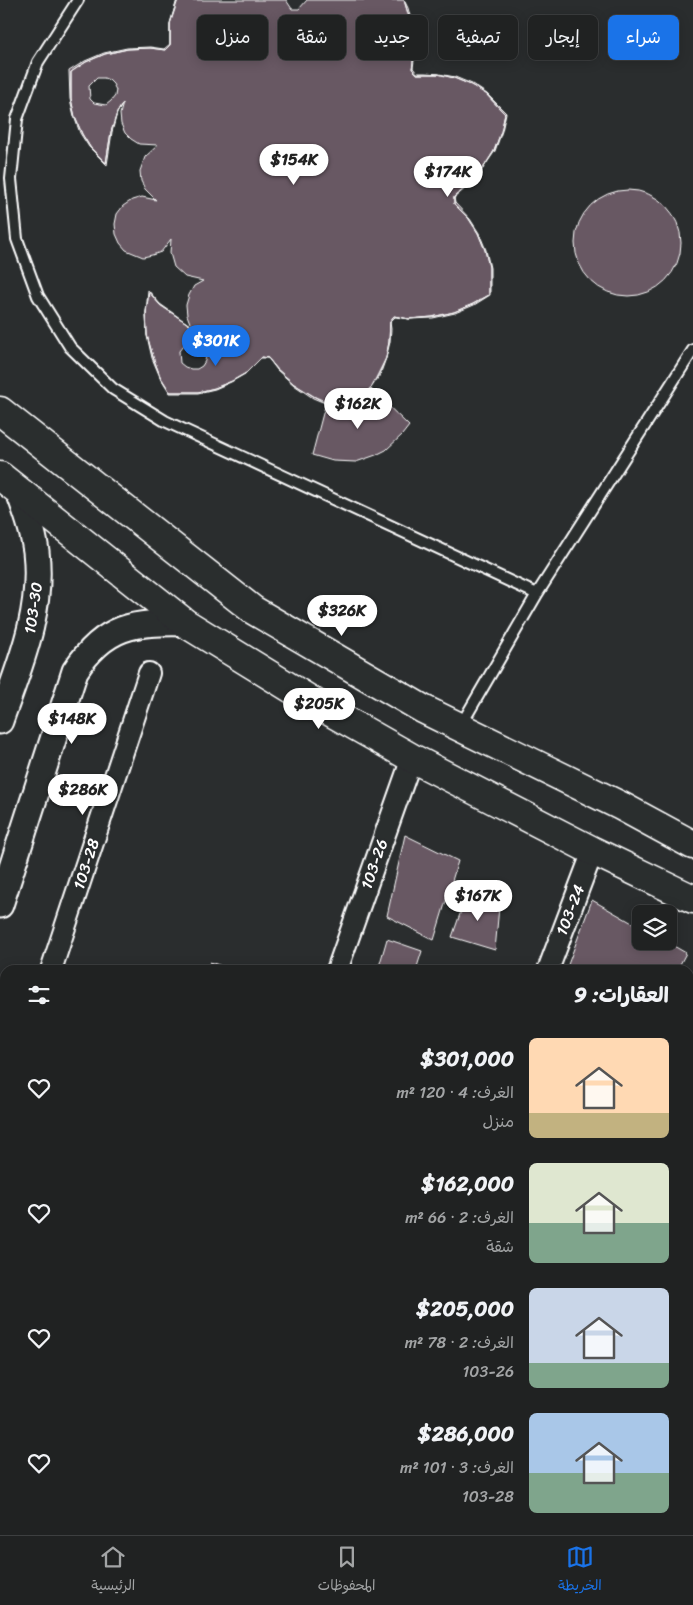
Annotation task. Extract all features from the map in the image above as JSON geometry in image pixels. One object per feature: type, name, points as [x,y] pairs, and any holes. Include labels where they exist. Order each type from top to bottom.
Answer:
[{"type":"main road","points":[[0,411],[253,610],[423,709],[621,806],[693,845]]},
{"type":"main road","points":[[10,484],[185,622],[315,703],[412,758],[593,851],[693,899]]},
{"type":"street","name":"103-30","points":[[0,722],[29,637],[37,595],[36,549],[31,526],[10,484]]},
{"type":"street","points":[[0,905],[75,671],[84,657],[109,635],[124,628],[140,624],[185,622]]},
{"type":"street","name":"103-28","points":[[53,965],[149,673]]},
{"type":"street","name":"103-26","points":[[339,965],[412,758]]},
{"type":"street","name":"103-24","points":[[550,965],[593,851]]},
{"type":"lane","points":[[78,0],[38,62],[17,118],[11,179],[17,239],[38,296],[70,347],[113,389],[165,421],[537,594]]},
{"type":"lane","points":[[460,728],[537,594],[693,350]]},
{"type":"building","points":[[178,0],[286,0],[292,9],[299,9],[307,0],[404,0],[408,15],[356,15],[356,60],[413,60],[412,69],[417,74],[438,74],[471,85],[486,94],[505,114],[494,151],[482,170],[454,197],[454,204],[469,219],[478,233],[485,250],[489,267],[489,295],[454,312],[432,317],[409,319],[394,316],[390,321],[386,358],[379,374],[370,389],[351,408],[332,404],[313,396],[294,384],[268,358],[262,357],[246,373],[232,381],[198,392],[170,392],[160,376],[147,335],[146,312],[149,292],[160,305],[197,330],[190,323],[186,305],[194,286],[203,281],[185,277],[174,267],[170,253],[171,239],[161,252],[143,257],[126,250],[120,243],[116,234],[115,224],[117,214],[123,206],[132,200],[142,197],[156,200],[145,189],[141,181],[140,171],[145,157],[158,145],[139,144],[125,133],[121,124],[120,114],[123,103],[117,113],[111,132],[106,163],[90,147],[75,117],[71,99],[71,72],[86,62],[105,54],[128,49],[150,48],[165,50],[170,45],[170,24]],"holes":[[[97,78],[109,80],[116,90],[115,96],[106,105],[94,103],[90,99],[89,86]],[[188,342],[194,342],[204,349],[206,355],[202,366],[197,369],[185,367],[180,363],[179,351]]]},
{"type":"building","points":[[404,0],[408,8],[410,15]]},
{"type":"building","points":[[170,44],[165,50],[150,48],[128,49],[105,54],[86,62],[71,72],[71,99],[75,117],[90,147],[106,163],[111,132],[117,113],[107,165],[89,147],[80,133],[74,116],[70,99],[69,71],[85,61],[104,53],[127,48],[150,47],[164,49]]},
{"type":"building","points":[[413,60],[413,68],[417,73],[439,74],[455,77],[472,84],[487,94],[506,113],[502,131],[495,151],[482,170],[494,151],[505,114],[486,94],[471,85],[438,74],[417,74],[412,69]]},
{"type":"building","points":[[482,170],[467,187],[454,198],[466,187]]},
{"type":"building","points":[[628,190],[648,194],[666,205],[677,223],[681,243],[677,263],[666,281],[648,292],[628,296],[608,292],[590,281],[579,263],[575,243],[579,223],[590,205],[608,194]]},
{"type":"building","points":[[454,198],[455,203],[470,219],[479,233],[486,250],[490,268],[490,295],[474,305],[455,313],[433,318],[410,319],[454,312],[489,295],[489,267],[485,250],[478,233],[469,219],[454,204]]},
{"type":"building","points":[[148,290],[160,304],[197,330],[160,305],[149,292],[146,311]]},
{"type":"building","points":[[146,313],[147,335],[153,357],[160,376],[170,392],[198,392],[215,388],[246,373],[231,382],[215,389],[198,393],[170,393],[160,377],[152,358],[147,336]]},
{"type":"building","points":[[394,316],[407,319],[395,317],[390,322],[390,342],[386,358],[390,321]]},
{"type":"building","points":[[268,358],[294,384],[325,403],[313,398],[294,385],[277,370]]},
{"type":"building","points":[[386,358],[380,375],[371,388]]},
{"type":"building","points":[[370,388],[409,426],[402,435],[386,450],[356,462],[333,461],[312,455],[326,402],[351,408]]},
{"type":"building","points":[[405,835],[458,861],[434,940],[387,916]]},
{"type":"building","points":[[468,891],[499,907],[495,950],[452,937]]},
{"type":"building","points":[[592,900],[632,923],[632,950],[677,950],[677,948],[686,953],[680,965],[568,965]]},
{"type":"building","points":[[387,939],[422,951],[418,965],[379,965]]},
{"type":"building","points":[[210,962],[219,965],[208,965]]}]
